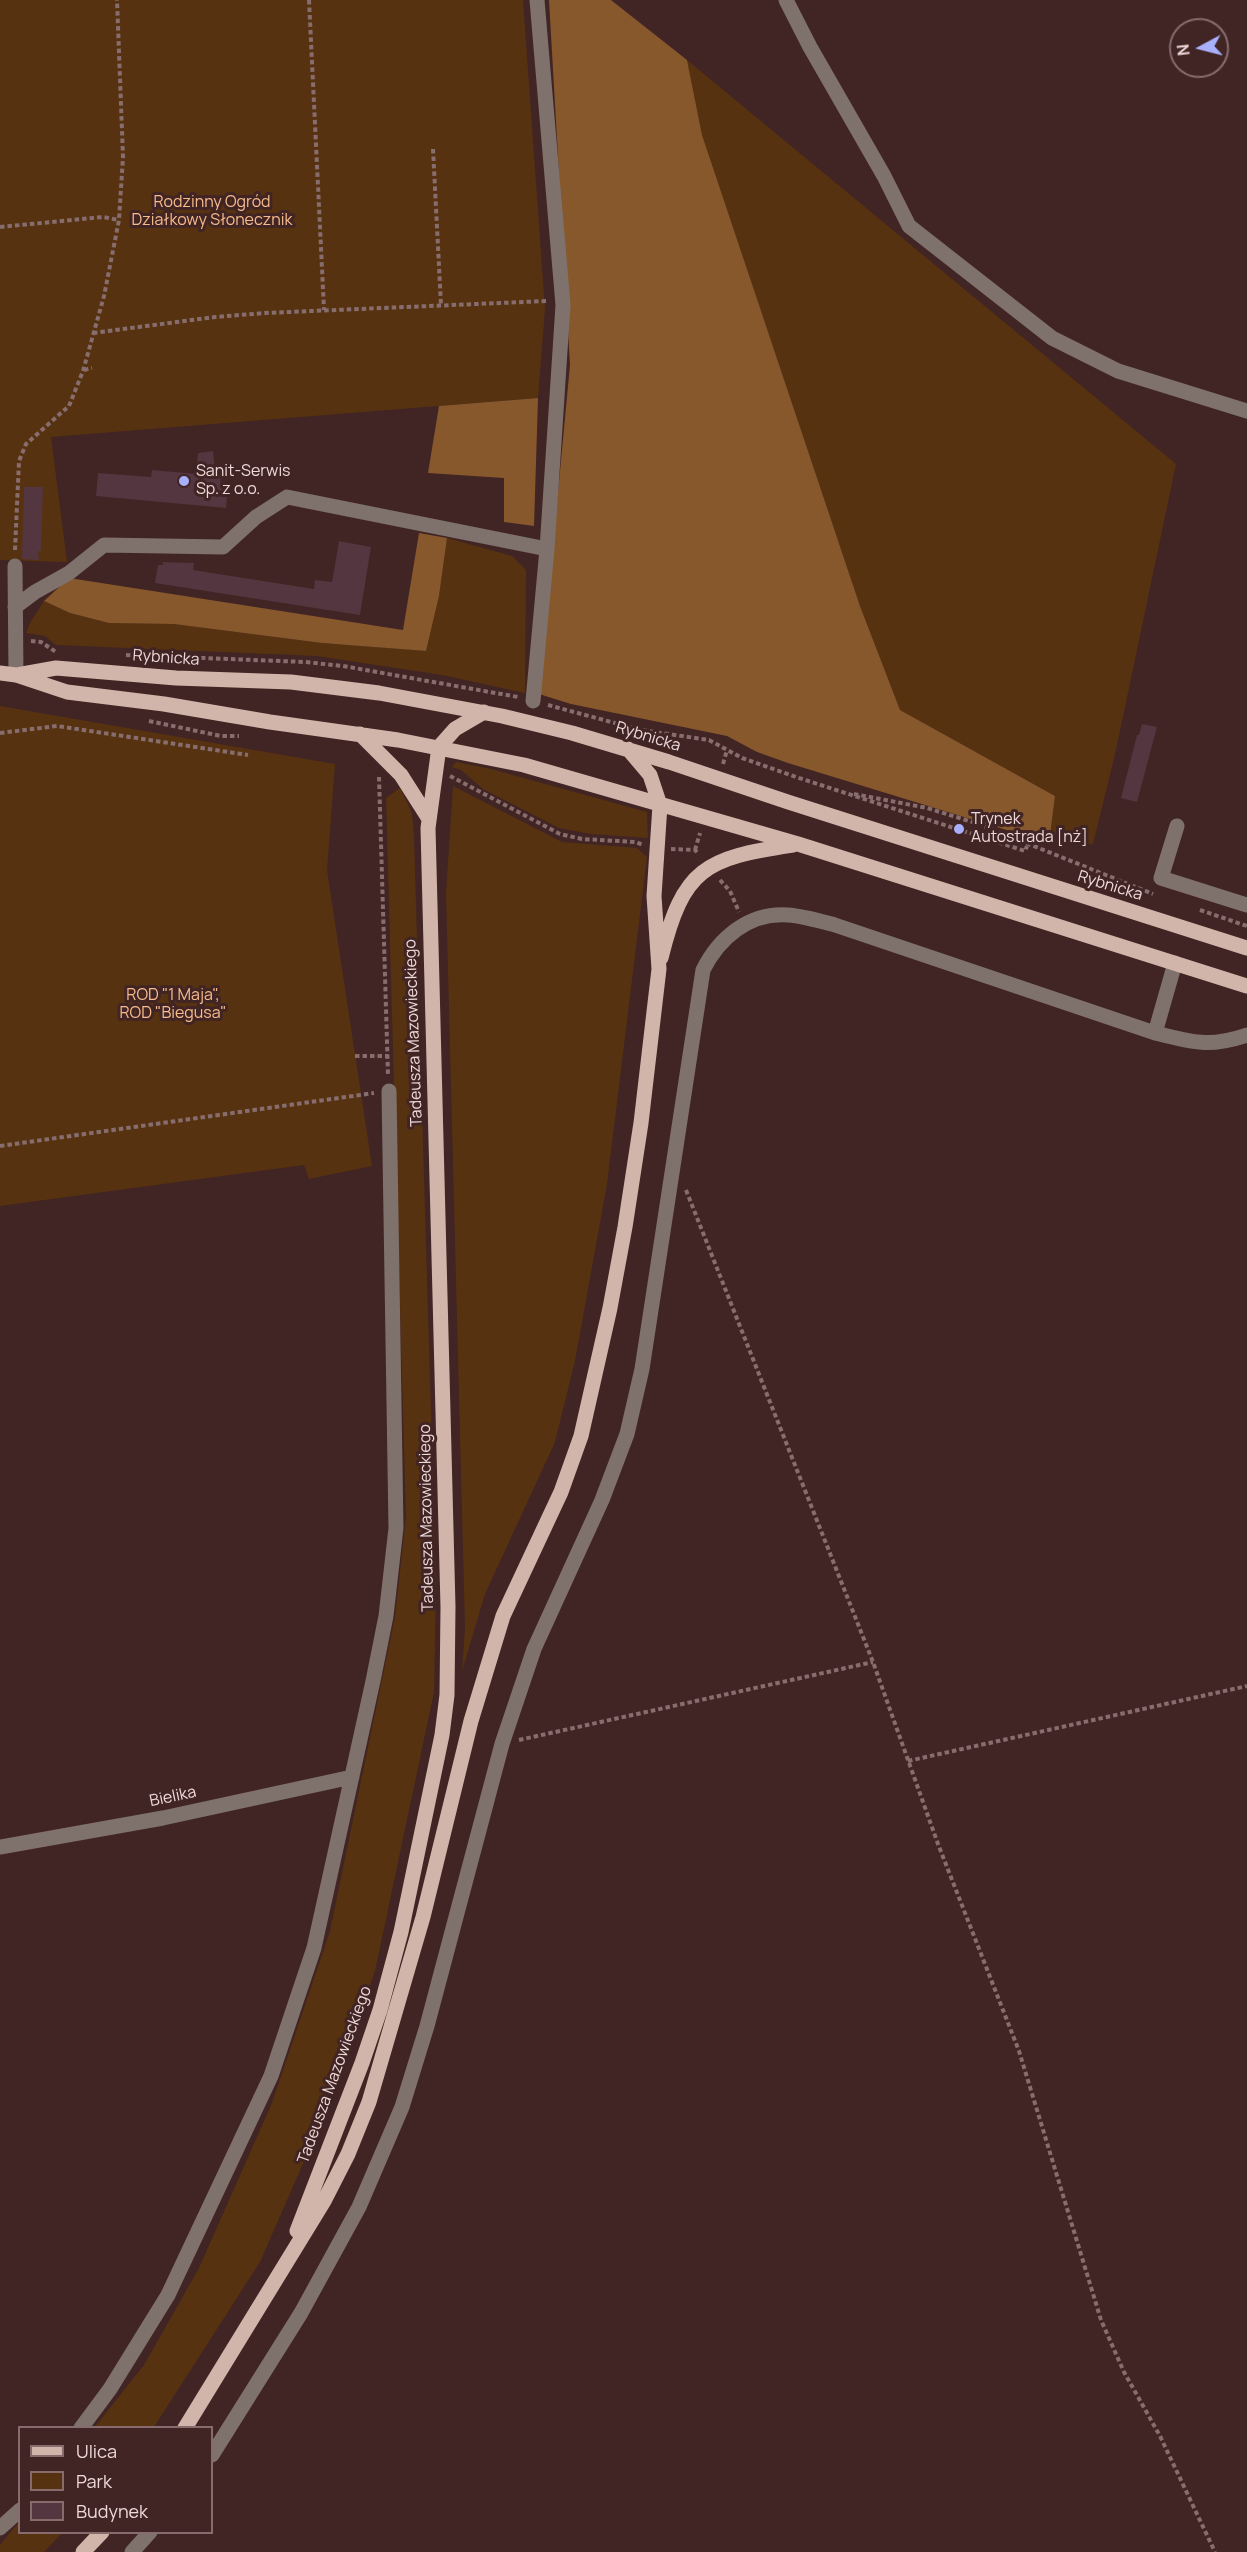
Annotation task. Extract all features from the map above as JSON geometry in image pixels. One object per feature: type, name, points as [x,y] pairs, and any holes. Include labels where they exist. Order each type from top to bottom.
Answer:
[{"type":"main road","name":"Rybnicka","points":[[16,675],[56,668],[176,678],[291,682],[379,693],[484,712],[628,749],[798,806],[1247,948]]},
{"type":"main road","name":"Rybnicka","points":[[0,673],[16,675],[67,692],[164,704],[360,734],[439,747],[524,765],[798,844],[1247,986]]},
{"type":"main road","points":[[439,747],[455,729],[484,712]]},
{"type":"main road","points":[[360,734],[402,775],[429,819]]},
{"type":"main road","name":"Tadeusza Mazowieckiego","points":[[284,2265],[340,2122],[380,2010],[401,1932],[434,1780],[447,1695],[447,1568],[427,856],[429,819],[439,747]]},
{"type":"main road","points":[[628,749],[641,761],[650,775],[660,805]]},
{"type":"main road","name":"Tadeusza Mazowieckiego","points":[[186,2426],[242,2338],[324,2201],[348,2154],[369,2102],[423,1917],[471,1721],[503,1616],[561,1492],[581,1436],[610,1308],[641,1123],[658,969],[654,896],[660,805]]},
{"type":"main road","points":[[658,969],[667,934],[680,902],[702,872],[719,861],[740,854],[798,844]]},
{"type":"main road","points":[[83,2552],[100,2534]]},
{"type":"street","points":[[533,701],[547,549],[562,299],[537,0]]},
{"type":"street","points":[[786,0],[810,47],[884,176],[909,226],[1052,338],[1118,371],[1247,411]]},
{"type":"street","points":[[15,607],[35,592],[69,573],[104,545],[223,547],[256,517],[287,497],[547,549]]},
{"type":"street","points":[[15,566],[16,675]]},
{"type":"street","points":[[1176,826],[1161,878],[1247,905]]},
{"type":"street","points":[[213,2453],[301,2313],[348,2226],[402,2106],[427,2026],[502,1744],[534,1649],[602,1500],[627,1434],[642,1369],[703,970],[712,951],[727,935],[745,924],[768,916],[788,915],[835,925],[1155,1033],[1192,1042],[1222,1044],[1247,1035]]},
{"type":"street","points":[[1155,1033],[1175,963]]},
{"type":"street","points":[[82,2426],[110,2389],[168,2295],[272,2076],[314,1948],[386,1616],[396,1528],[389,1091]]},
{"type":"street","name":"Bielika","points":[[0,1847],[163,1818],[352,1777]]},
{"type":"street","points":[[0,2528],[18,2512]]},
{"type":"street","points":[[132,2552],[148,2534]]},
{"type":"path","points":[[15,566],[19,461],[26,444],[69,406],[83,371],[104,296],[119,220],[123,157],[117,0]]},
{"type":"path","points":[[309,0],[324,310]]},
{"type":"path","points":[[433,150],[441,305]]},
{"type":"path","points":[[0,227],[103,217],[119,220]]},
{"type":"path","points":[[93,333],[215,317],[562,299]]},
{"type":"path","points":[[83,371],[92,368]]},
{"type":"path","points":[[0,733],[57,726],[248,755]]},
{"type":"path","points":[[721,768],[727,750]]},
{"type":"path","points":[[449,776],[560,834],[582,839],[636,842],[651,848]]},
{"type":"path","points":[[0,1146],[389,1091],[381,784]]},
{"type":"path","points":[[1027,846],[1025,851],[1014,848],[868,802],[847,793],[927,808],[978,824],[1027,846],[1036,846],[1129,886],[1161,897]]},
{"type":"path","points":[[668,849],[696,852],[701,830]]},
{"type":"path","points":[[719,879],[729,891],[745,924]]},
{"type":"path","points":[[1193,908],[1247,926]]},
{"type":"path","points":[[356,1056],[388,1056]]},
{"type":"path","points":[[670,1180],[686,1188],[873,1662],[938,1844],[1019,2050],[1101,2320],[1124,2372],[1160,2436],[1215,2552]]},
{"type":"path","points":[[502,1744],[873,1662]]},
{"type":"path","points":[[908,1761],[1247,1686]]},
{"type":"green space","name":"Rodzinny Ogród Działkowy Słonecznik","points":[[0,0],[523,0],[545,309],[538,398],[51,437],[67,562],[0,560]]},
{"type":"green space","points":[[687,60],[1176,464],[1116,750],[1093,844],[1049,843],[1055,796],[900,710],[860,606],[702,135]]},
{"type":"green space","points":[[447,538],[512,556],[526,570],[525,693],[442,675],[317,656],[56,645],[45,636],[26,633],[44,601],[70,613],[109,623],[174,624],[322,643],[426,651],[439,596]]},
{"type":"green space","name":"ROD \"1 Maja\", ROD \"Biegusa\"","points":[[0,706],[335,764],[327,870],[372,1166],[309,1179],[304,1165],[0,1206]]},
{"type":"green space","points":[[456,762],[491,769],[647,812],[648,838],[591,834],[559,828],[483,789],[461,770],[452,767]]},
{"type":"green space","points":[[453,786],[562,842],[637,848],[647,857],[607,1184],[575,1361],[555,1442],[485,1594],[462,1671],[465,1628],[446,893]]},
{"type":"green space","points":[[400,788],[412,813],[414,837],[436,1585],[434,1692],[375,1971],[322,2120],[260,2262],[155,2426],[96,2426],[144,2365],[199,2268],[272,2103],[330,1931],[395,1617],[406,1518],[386,798]]},
{"type":"green space","points":[[18,2523],[18,2534],[61,2534],[44,2552],[0,2552],[0,2545]]},
{"type":"shaded area","points":[[549,0],[611,0],[687,60],[702,135],[860,606],[900,710],[1055,796],[1049,843],[788,763],[757,752],[727,736],[571,704],[539,694],[570,365]]},
{"type":"shaded area","points":[[538,398],[534,526],[504,522],[504,478],[428,473],[439,406]]},
{"type":"shaded area","points":[[419,533],[447,538],[439,596],[426,651],[322,643],[174,624],[109,623],[70,613],[44,601],[69,578],[403,630]]},
{"type":"building","name":"Sanit-Serwis Sp. z o.o.","points":[[213,451],[215,471],[219,471],[221,484],[228,485],[226,508],[96,496],[98,473],[151,477],[152,470],[196,474],[198,453]]},
{"type":"building","points":[[24,487],[43,487],[39,560],[22,559]]},
{"type":"building","points":[[339,541],[371,547],[360,615],[155,583],[158,565],[163,565],[163,562],[194,563],[193,570],[314,589],[315,580],[332,582]]},
{"type":"building","points":[[1142,724],[1157,727],[1137,802],[1121,798],[1137,735],[1139,735]]},
{"type":"place","name":"Sanit-Serwis Sp. z o.o.","points":[[184,481]]},
{"type":"place","name":"Trynek Autostrada [nż]","points":[[959,829]]}]
